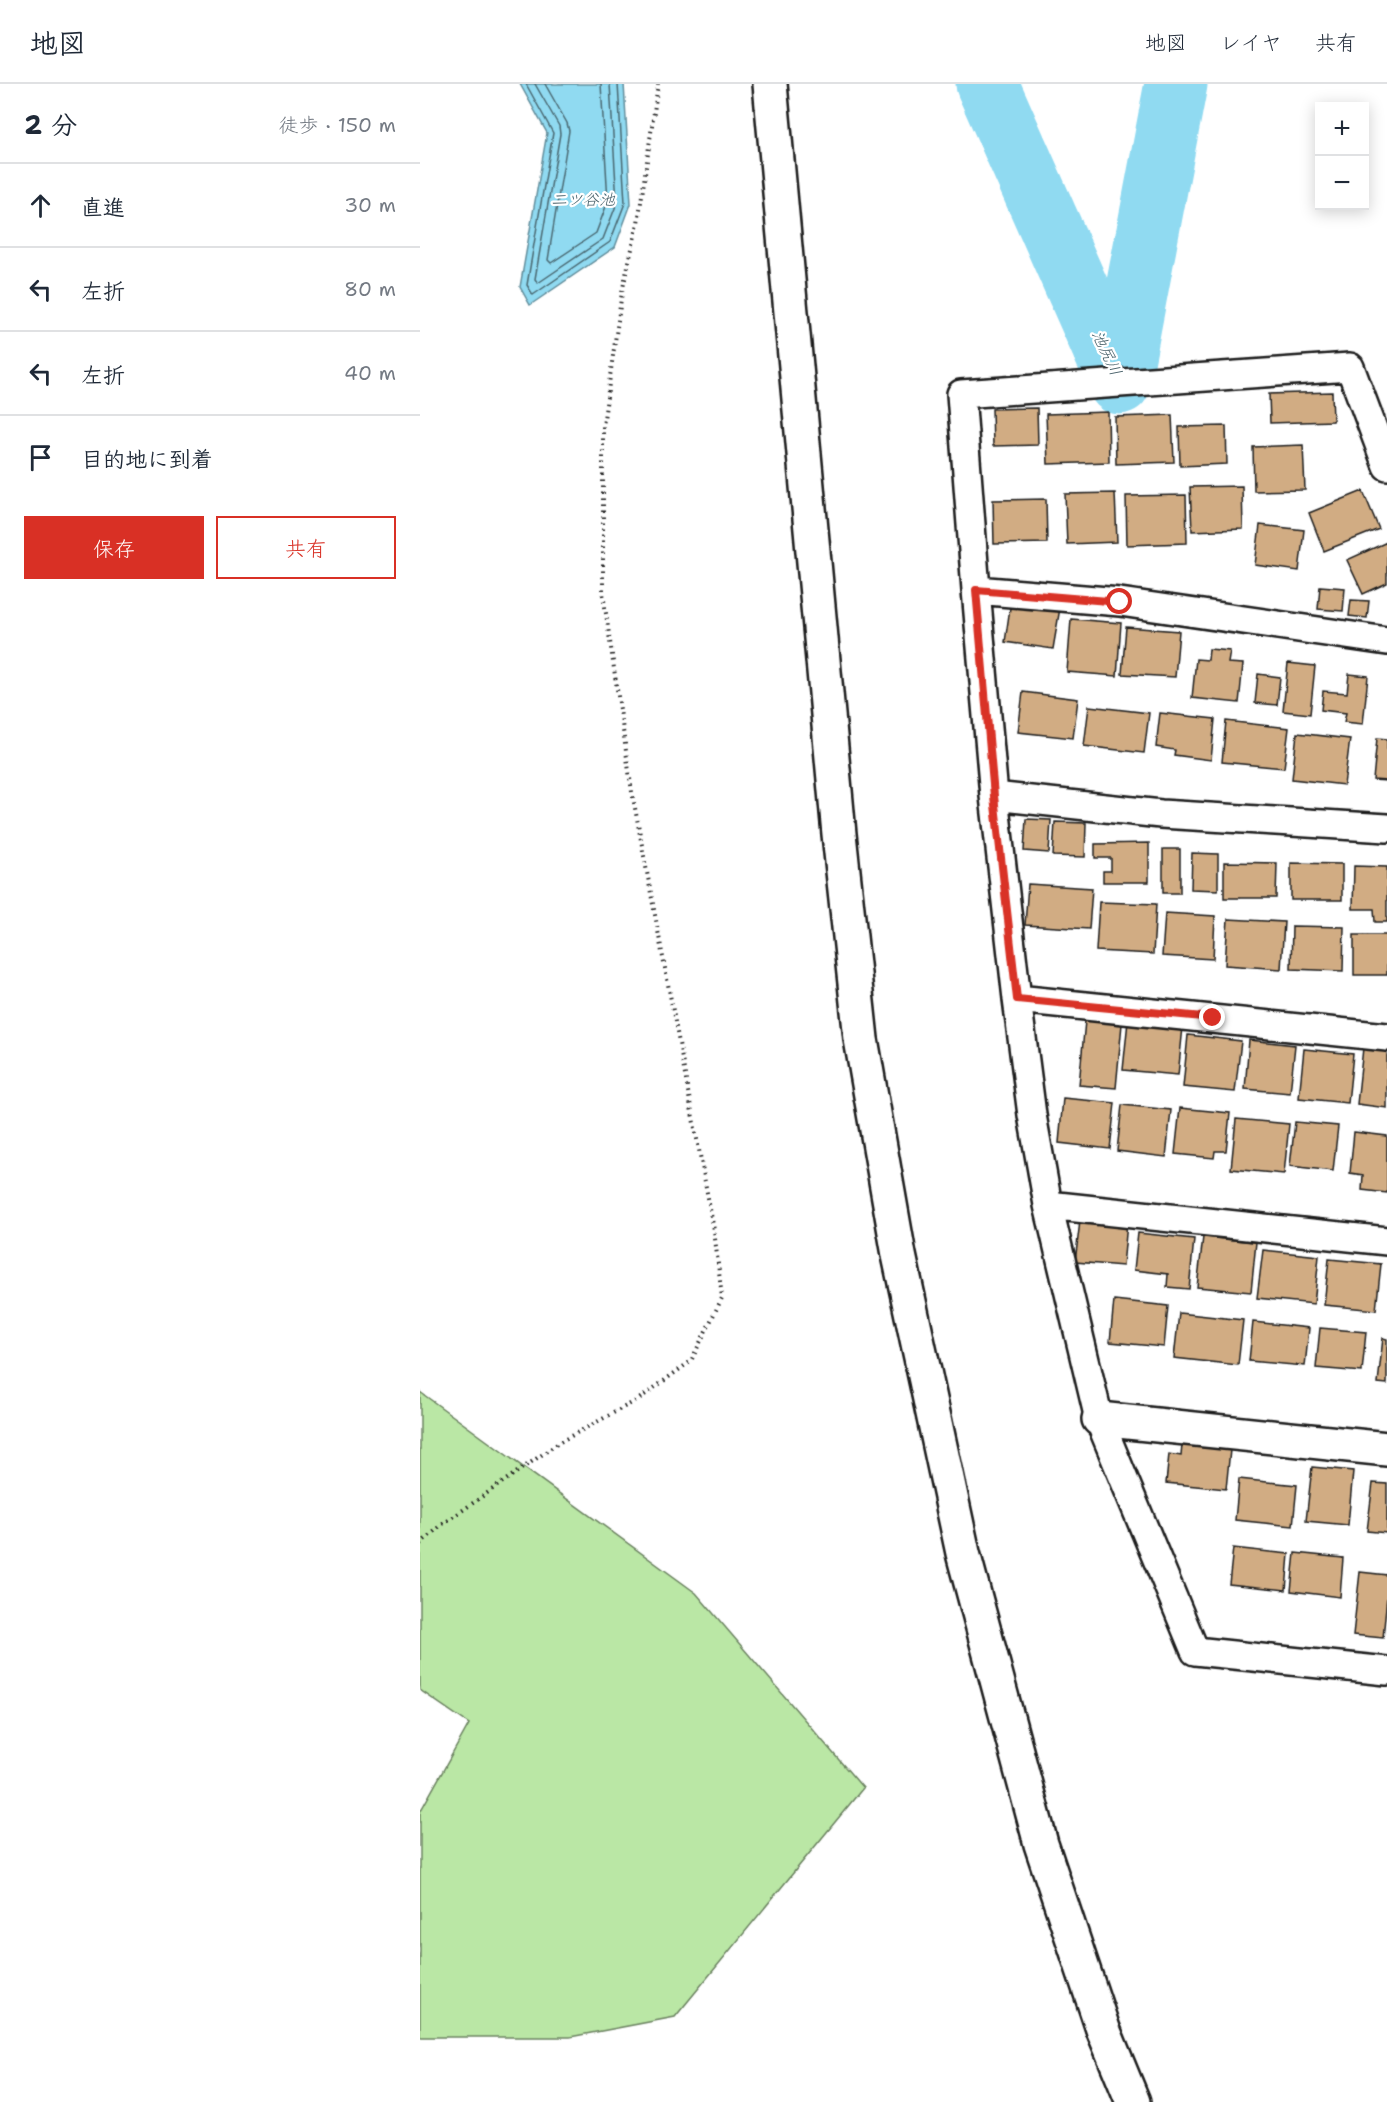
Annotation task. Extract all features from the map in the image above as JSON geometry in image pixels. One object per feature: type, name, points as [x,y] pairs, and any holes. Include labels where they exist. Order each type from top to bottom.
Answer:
[{"type":"street","points":[[770,84],[839,834],[859,1016],[897,1244],[963,1552],[1041,1844],[1103,2028],[1133,2102]]},
{"type":"street","points":[[1387,466],[1350,366],[961,394],[994,796],[1032,1115],[1048,1205],[1099,1419],[1195,1651],[1387,1671]]},
{"type":"street","points":[[976,590],[1120,602],[1387,641]]},
{"type":"street","points":[[994,796],[1161,814],[1387,828]]},
{"type":"street","points":[[1017,999],[1387,1037]]},
{"type":"street","points":[[1048,1205],[1387,1241]]},
{"type":"street","points":[[1099,1419],[1387,1449]]},
{"type":"path","points":[[420,1544],[442,1524],[560,1442],[639,1399],[691,1361],[722,1298],[714,1230],[632,792],[603,593],[603,426],[622,292],[638,223],[658,84]]},
{"type":"green space","points":[[420,1392],[696,1593],[863,1788],[675,2017],[570,2037],[420,2037],[420,1812],[469,1724],[420,1690]]},
{"type":"water","name":"二ツ谷池","points":[[520,84],[624,84],[631,204],[615,247],[530,305],[520,287],[547,133]]},
{"type":"building","points":[[1332,392],[1333,421],[1270,423],[1269,394]]},
{"type":"building","points":[[1037,408],[1038,445],[993,446],[992,409]]},
{"type":"building","points":[[1108,412],[1109,462],[1048,464],[1046,414]]},
{"type":"building","points":[[1172,415],[1174,462],[1116,464],[1115,417]]},
{"type":"building","points":[[1226,426],[1227,464],[1180,466],[1179,427]]},
{"type":"building","points":[[1303,445],[1305,490],[1254,491],[1253,447]]},
{"type":"building","points":[[1242,486],[1243,529],[1192,531],[1190,487]]},
{"type":"building","points":[[1363,491],[1379,529],[1324,551],[1309,513]]},
{"type":"building","points":[[1115,493],[1117,542],[1067,544],[1065,494]]},
{"type":"building","points":[[1186,495],[1187,543],[1127,545],[1126,496]]},
{"type":"building","points":[[1046,499],[1047,543],[994,544],[993,500]]},
{"type":"building","points":[[1260,525],[1304,530],[1299,571],[1255,565]]},
{"type":"building","points":[[1387,542],[1387,583],[1363,594],[1347,560]]},
{"type":"building","points":[[1320,586],[1345,588],[1343,611],[1318,609]]},
{"type":"building","points":[[1351,600],[1369,601],[1367,618],[1349,616]]},
{"type":"building","points":[[1011,601],[1060,608],[1053,649],[1005,642]]},
{"type":"building","points":[[1071,619],[1121,623],[1117,676],[1067,672]]},
{"type":"building","points":[[1126,627],[1179,631],[1175,677],[1122,674]]},
{"type":"building","points":[[1209,649],[1230,651],[1228,663],[1243,664],[1239,703],[1192,698],[1196,659],[1208,660]]},
{"type":"building","points":[[1288,663],[1315,666],[1310,714],[1283,711]]},
{"type":"building","points":[[1258,674],[1280,677],[1277,705],[1255,703]]},
{"type":"building","points":[[1349,674],[1368,676],[1363,724],[1344,722],[1346,713],[1321,710],[1323,691],[1347,693]]},
{"type":"building","points":[[1023,692],[1078,699],[1073,738],[1018,732]]},
{"type":"building","points":[[1089,706],[1149,713],[1144,753],[1084,746]]},
{"type":"building","points":[[1160,713],[1215,719],[1211,760],[1174,755],[1175,750],[1156,747]]},
{"type":"building","points":[[1226,721],[1289,728],[1284,768],[1222,762]]},
{"type":"building","points":[[1297,733],[1350,739],[1344,785],[1292,779]]},
{"type":"building","points":[[1377,738],[1387,739],[1387,781],[1373,780]]},
{"type":"building","points":[[1026,819],[1051,820],[1049,853],[1024,851]]},
{"type":"building","points":[[1055,822],[1086,823],[1085,857],[1053,856]]},
{"type":"building","points":[[1149,843],[1149,882],[1103,882],[1103,871],[1111,871],[1111,858],[1095,858],[1095,844]]},
{"type":"building","points":[[1163,849],[1180,849],[1180,893],[1163,893]]},
{"type":"building","points":[[1192,853],[1218,854],[1218,890],[1191,889]]},
{"type":"building","points":[[1224,862],[1277,863],[1276,898],[1224,898]]},
{"type":"building","points":[[1291,863],[1342,864],[1342,900],[1291,900]]},
{"type":"building","points":[[1354,866],[1387,867],[1387,922],[1375,922],[1374,909],[1353,909]]},
{"type":"building","points":[[1028,884],[1092,888],[1089,929],[1025,925]]},
{"type":"building","points":[[1099,902],[1156,904],[1153,954],[1096,951]]},
{"type":"building","points":[[1165,913],[1215,916],[1213,959],[1162,956]]},
{"type":"building","points":[[1228,919],[1284,922],[1281,969],[1225,965]]},
{"type":"building","points":[[1292,926],[1344,927],[1343,971],[1291,969]]},
{"type":"building","points":[[1354,935],[1387,935],[1387,975],[1354,975]]},
{"type":"building","points":[[1086,1010],[1123,1013],[1116,1088],[1079,1085]]},
{"type":"building","points":[[1128,1021],[1183,1027],[1178,1075],[1123,1070]]},
{"type":"building","points":[[1188,1035],[1241,1041],[1235,1092],[1183,1087]]},
{"type":"building","points":[[1249,1040],[1295,1045],[1290,1093],[1245,1089]]},
{"type":"building","points":[[1363,1048],[1387,1051],[1387,1108],[1357,1104]]},
{"type":"building","points":[[1304,1049],[1353,1054],[1348,1103],[1299,1098]]},
{"type":"building","points":[[1063,1098],[1115,1103],[1110,1149],[1059,1143]]},
{"type":"building","points":[[1122,1105],[1171,1110],[1166,1157],[1117,1151]]},
{"type":"building","points":[[1180,1108],[1230,1113],[1226,1151],[1215,1151],[1214,1158],[1175,1154]]},
{"type":"building","points":[[1236,1119],[1289,1124],[1284,1174],[1231,1169]]},
{"type":"building","points":[[1295,1122],[1338,1126],[1333,1171],[1290,1166]]},
{"type":"building","points":[[1354,1132],[1387,1136],[1387,1193],[1362,1190],[1363,1175],[1350,1173]]},
{"type":"building","points":[[1081,1213],[1127,1223],[1123,1266],[1075,1262]]},
{"type":"building","points":[[1138,1233],[1194,1239],[1189,1289],[1167,1287],[1168,1274],[1134,1270]]},
{"type":"building","points":[[1203,1237],[1256,1242],[1251,1292],[1197,1287]]},
{"type":"building","points":[[1263,1250],[1319,1256],[1314,1304],[1257,1298]]},
{"type":"building","points":[[1329,1259],[1381,1264],[1376,1310],[1324,1305]]},
{"type":"building","points":[[1114,1300],[1168,1306],[1164,1347],[1110,1342]]},
{"type":"building","points":[[1179,1313],[1243,1320],[1238,1365],[1174,1358]]},
{"type":"building","points":[[1253,1322],[1309,1328],[1305,1366],[1249,1361]]},
{"type":"building","points":[[1320,1328],[1366,1332],[1362,1372],[1316,1368]]},
{"type":"building","points":[[1383,1338],[1387,1339],[1387,1384],[1378,1383]]},
{"type":"building","points":[[1182,1445],[1230,1450],[1226,1489],[1166,1483],[1169,1454],[1181,1456]]},
{"type":"building","points":[[1312,1467],[1353,1471],[1348,1525],[1306,1521]]},
{"type":"building","points":[[1239,1479],[1297,1485],[1293,1526],[1235,1520]]},
{"type":"building","points":[[1373,1483],[1387,1484],[1387,1533],[1367,1531]]},
{"type":"building","points":[[1233,1548],[1289,1554],[1286,1590],[1229,1584]]},
{"type":"building","points":[[1295,1553],[1343,1558],[1340,1597],[1291,1591]]},
{"type":"building","points":[[1360,1572],[1387,1575],[1383,1638],[1353,1635]]},
{"type":"waterway","name":"池尻川","points":[[987,84],[1119,383],[1176,84]]},
{"type":"route","points":[[1120,602],[976,590],[994,796],[1017,999],[1213,1018]]}]
